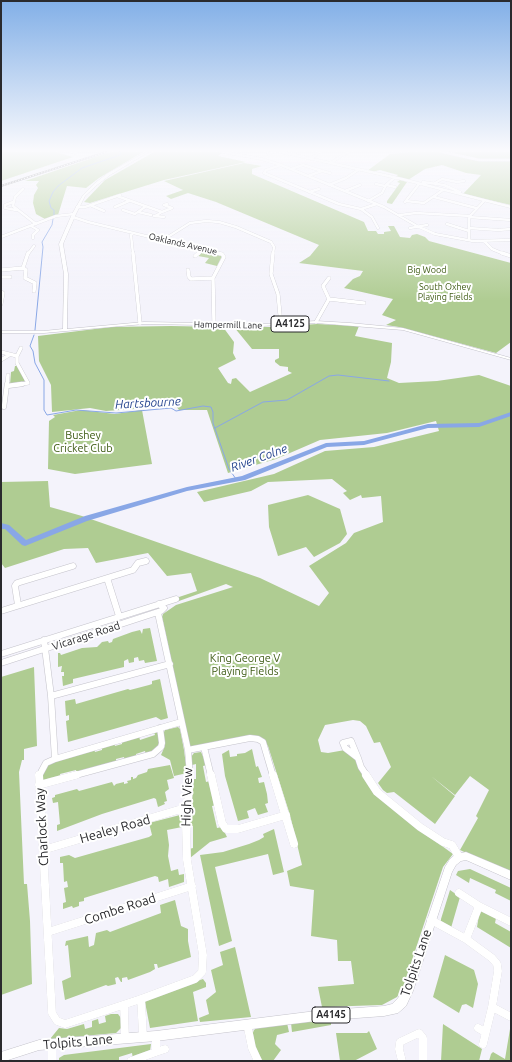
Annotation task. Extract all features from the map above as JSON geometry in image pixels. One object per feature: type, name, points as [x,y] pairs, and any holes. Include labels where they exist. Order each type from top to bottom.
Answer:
[{"type":"main road","points":[[65,330],[66,274],[61,244],[80,202]]},
{"type":"main road","name":"Hampermill Lane","points":[[1,332],[37,332],[140,323],[281,325],[316,322],[371,325],[403,329],[511,359]]},
{"type":"main road","points":[[459,857],[466,856],[475,859],[511,876]]},
{"type":"main road","name":"Tolpits Lane","points":[[1,1057],[39,1045],[156,1036],[316,1016],[394,1009],[402,1002],[408,991],[448,870],[453,862],[459,857]]},
{"type":"street","points":[[1,203],[5,204],[13,202],[16,210]]},
{"type":"street","points":[[77,207],[100,202]]},
{"type":"street","points":[[115,207],[128,202]]},
{"type":"street","points":[[130,202],[162,212]]},
{"type":"street","points":[[331,202],[361,209],[372,217],[378,228]]},
{"type":"street","points":[[372,202],[400,215],[417,226],[442,236],[463,240],[511,240]]},
{"type":"street","points":[[405,202],[424,203],[426,202]]},
{"type":"street","points":[[446,206],[451,202]]},
{"type":"street","points":[[454,202],[476,208]]},
{"type":"street","points":[[469,240],[470,217],[476,208],[483,202]]},
{"type":"street","points":[[487,202],[511,207]]},
{"type":"street","points":[[5,204],[6,209],[16,210],[36,224]]},
{"type":"street","points":[[153,215],[172,208],[164,205],[167,204]]},
{"type":"street","points":[[361,209],[377,204]]},
{"type":"street","points":[[90,205],[104,211]]},
{"type":"street","points":[[123,210],[135,214],[145,207]]},
{"type":"street","points":[[138,212],[164,217]]},
{"type":"street","points":[[400,215],[424,212],[511,220]]},
{"type":"street","points":[[1,237],[61,215],[73,216]]},
{"type":"street","name":"Oaklands Avenue","points":[[73,216],[133,233],[224,255],[213,278],[214,324]]},
{"type":"street","points":[[163,240],[191,222],[206,221],[236,227],[271,242],[274,247],[271,274],[278,294],[281,325]]},
{"type":"street","points":[[447,224],[469,229],[511,229]]},
{"type":"street","points":[[410,228],[427,225]]},
{"type":"street","points":[[31,226],[38,230],[33,235],[33,238]]},
{"type":"street","points":[[494,226],[495,230]]},
{"type":"street","points":[[133,233],[131,235],[140,323]]},
{"type":"street","points":[[484,241],[492,250],[510,254]]},
{"type":"street","points":[[23,268],[29,251],[34,246]]},
{"type":"street","points":[[195,256],[204,249]]},
{"type":"street","points":[[1,270],[23,268]]},
{"type":"street","points":[[23,268],[26,270],[25,278],[35,284],[34,291]]},
{"type":"street","points":[[2,277],[7,270]]},
{"type":"street","points":[[188,270],[189,277],[191,279],[213,278]]},
{"type":"street","points":[[2,277],[10,277]]},
{"type":"street","points":[[329,278],[323,285],[329,299]]},
{"type":"street","points":[[1,292],[3,293],[1,304]]},
{"type":"street","points":[[329,299],[364,303]]},
{"type":"street","points":[[316,322],[329,299]]},
{"type":"street","points":[[1,387],[28,383],[17,363],[17,356],[22,348]]},
{"type":"street","points":[[1,352],[9,356],[17,356]]},
{"type":"street","points":[[1,360],[9,356]]},
{"type":"street","points":[[4,407],[8,375]]},
{"type":"street","points":[[1,611],[133,570],[138,563],[146,561]]},
{"type":"street","points":[[18,605],[15,586],[17,582],[73,566]]},
{"type":"street","points":[[108,578],[119,616]]},
{"type":"street","name":"Vicarage Road","points":[[1,654],[176,599]]},
{"type":"street","points":[[158,612],[164,608],[159,604]]},
{"type":"street","name":"Vicarage Road","points":[[1,663],[158,612]]},
{"type":"street","name":"High View","points":[[158,612],[188,750],[190,775],[186,827],[187,860],[203,955],[202,972],[195,979]]},
{"type":"street","points":[[44,640],[51,696],[55,758],[181,722]]},
{"type":"street","points":[[51,696],[170,664]]},
{"type":"street","points":[[40,785],[153,754],[161,747],[162,743],[160,728]]},
{"type":"street","points":[[188,750],[250,738],[258,739],[263,742],[294,844]]},
{"type":"street","points":[[204,747],[222,823],[226,829],[238,829],[286,815]]},
{"type":"street","name":"Charlock Way","points":[[55,758],[46,763],[41,769],[39,775],[52,1013],[57,1021]]},
{"type":"street","points":[[358,758],[369,782],[377,792],[401,814],[443,842],[452,845],[459,857]]},
{"type":"street","name":"Healey Road","points":[[43,850],[178,810],[187,810]]},
{"type":"street","name":"Combe Road","points":[[48,932],[192,886]]},
{"type":"street","points":[[459,893],[479,906],[511,922]]},
{"type":"street","points":[[466,940],[479,906]]},
{"type":"street","points":[[431,920],[485,952],[497,964],[498,971],[492,1007],[482,1030],[483,1044]]},
{"type":"street","name":"Tolpits Lane","points":[[57,1021],[65,1024],[141,999],[195,979]]},
{"type":"street","points":[[141,999],[144,1036]]},
{"type":"street","points":[[124,1004],[125,1038]]},
{"type":"street","points":[[492,1007],[511,1017]]},
{"type":"street","points":[[247,1024],[252,1048],[258,1061]]},
{"type":"street","points":[[402,1061],[399,1049],[400,1042],[419,1032],[423,1038],[423,1061]]},
{"type":"street","points":[[156,1036],[156,1052]]},
{"type":"street","points":[[52,1045],[52,1061]]},
{"type":"street","points":[[131,1061],[165,1048]]},
{"type":"green space","points":[[33,202],[62,202],[58,215],[45,219],[36,214]]},
{"type":"green space","name":"South Oxhey Playing Fields","points":[[215,202],[316,202],[364,222],[368,231],[376,231],[378,234],[384,234],[384,232],[391,231],[388,226],[394,226],[400,237],[410,238],[412,235],[417,234],[425,237],[429,241],[511,263],[511,342],[496,353],[399,327],[386,325],[396,320],[382,315],[393,299],[344,288],[353,279],[360,276],[363,271],[299,263],[310,256],[319,245]]},
{"type":"green space","points":[[387,202],[394,202],[392,204],[387,203]]},
{"type":"green space","points":[[496,202],[511,202],[511,205]]},
{"type":"green space","points":[[203,251],[222,256],[217,266],[205,263],[209,258],[198,256]]},
{"type":"green space","name":"King George V Playing FIelds","points":[[317,324],[359,326],[355,336],[392,343],[391,362],[387,378],[399,383],[437,381],[479,375],[511,386],[511,874],[460,850],[478,818],[476,816],[489,790],[470,776],[455,795],[431,776],[455,796],[435,824],[394,792],[387,793],[383,790],[378,783],[391,767],[380,742],[374,743],[366,726],[360,721],[353,720],[325,725],[318,740],[321,752],[328,753],[345,750],[357,760],[367,783],[402,817],[453,854],[443,867],[403,987],[397,997],[382,1005],[322,1007],[318,987],[354,984],[351,961],[338,961],[337,940],[311,936],[314,890],[290,886],[287,871],[302,865],[290,815],[268,746],[262,739],[190,747],[162,617],[163,614],[176,605],[233,587],[226,584],[179,601],[179,597],[197,591],[191,573],[167,576],[148,553],[96,563],[88,548],[64,549],[5,568],[1,563],[1,482],[48,481],[50,507],[82,516],[260,578],[319,606],[329,593],[309,566],[346,543],[354,533],[383,522],[381,496],[362,498],[361,495],[350,500],[343,493],[347,491],[332,479],[268,482],[251,491],[204,502],[197,492],[274,474],[325,451],[374,447],[439,431],[436,421],[387,433],[320,440],[276,459],[228,473],[207,410],[179,410],[176,406],[106,411],[90,408],[52,412],[51,385],[39,361],[38,336],[111,327],[223,327],[234,342],[233,353],[236,359],[218,368],[228,383],[231,384],[232,379],[236,378],[250,392],[292,373],[288,371],[288,367],[280,366],[275,362],[275,360],[279,358],[279,349],[252,349],[234,327],[276,327]]},
{"type":"green space","points":[[15,366],[18,366],[25,381],[10,385],[11,372],[14,371]]},
{"type":"green space","name":"Bushey Cricket Club","points":[[81,410],[115,414],[142,410],[152,464],[75,474],[48,469],[49,421],[55,417],[53,415]]},
{"type":"green space","points":[[308,495],[340,509],[347,534],[340,543],[314,557],[306,547],[278,556],[269,527],[268,505]]},
{"type":"green space","points":[[150,628],[157,661],[145,663],[144,660],[139,661],[138,657],[134,658],[134,662],[129,663],[128,659],[124,661],[124,667],[73,679],[73,683],[63,686],[62,676],[64,676],[64,672],[61,672],[62,666],[58,667],[58,653],[61,655],[82,648],[97,647],[102,642],[108,641],[109,643],[112,642],[113,639],[140,630],[142,634],[143,629]]},
{"type":"green space","points":[[34,667],[37,746],[24,749],[24,760],[22,760],[19,772],[24,884],[27,884],[30,921],[32,984],[1,995],[1,677]]},
{"type":"green space","points":[[160,679],[168,718],[161,720],[156,717],[68,742],[66,721],[69,720],[69,715],[66,716],[65,701],[75,699],[76,704],[128,689],[130,690],[149,685],[152,684],[152,681]]},
{"type":"green space","points":[[178,727],[180,729],[187,773],[174,776],[170,760],[161,755],[165,746],[163,734],[165,730]]},
{"type":"green space","points":[[156,731],[159,733],[161,742],[157,751],[146,755],[145,751],[136,754],[136,758],[125,761],[124,757],[116,759],[116,763],[77,774],[76,770],[60,774],[61,779],[43,782],[44,767],[48,762],[94,749],[95,752],[102,750],[102,746],[114,743],[115,746],[122,744],[122,741],[139,736],[140,740],[155,735],[154,732]]},
{"type":"green space","points":[[252,749],[256,767],[258,766],[262,777],[258,778],[259,783],[264,782],[268,803],[265,804],[268,812],[258,815],[255,808],[247,811],[249,818],[238,821],[225,776],[222,754],[229,750],[230,757],[237,756],[237,754],[245,753]]},
{"type":"green space","points":[[201,752],[207,765],[203,766],[206,782],[210,781],[216,805],[212,806],[217,828],[222,827],[227,837],[210,842],[190,858],[189,849],[193,848],[193,826],[189,825],[192,779],[196,779],[196,764],[192,765],[191,757],[194,753]]},
{"type":"green space","points":[[170,765],[174,778],[167,780],[169,789],[165,792],[167,801],[164,802],[165,804],[158,807],[156,799],[154,798],[102,814],[57,831],[57,825],[60,824],[58,802],[53,803],[52,798],[55,797],[55,795],[77,789],[79,791],[112,782],[114,786],[124,782],[124,784],[128,783],[127,781],[131,780],[131,777],[133,777],[133,779],[136,778],[138,775],[147,772],[148,769]]},
{"type":"green space","points":[[180,815],[183,817],[182,827],[167,830],[169,845],[168,856],[171,871],[178,869],[179,875],[184,874],[184,882],[169,887],[168,879],[159,882],[158,877],[155,876],[84,898],[84,901],[79,902],[79,906],[73,908],[72,906],[63,909],[63,903],[66,902],[64,888],[68,887],[67,881],[64,882],[63,863],[60,863],[60,857],[69,855],[75,858],[149,837],[152,835],[149,823]]},
{"type":"green space","points":[[274,829],[284,872],[273,875],[268,854],[215,867],[232,941],[219,946],[200,855],[223,852],[249,844],[264,837],[263,834]]},
{"type":"green space","points":[[470,869],[511,888],[511,901],[495,893],[496,890],[470,878],[469,883],[456,875],[458,871]]},
{"type":"green space","points":[[450,890],[460,897],[451,928],[441,921]]},
{"type":"green space","points":[[175,900],[181,926],[188,929],[188,941],[191,957],[158,968],[157,964],[154,964],[155,969],[150,972],[128,980],[127,977],[122,978],[122,982],[118,977],[115,978],[116,984],[106,985],[65,1000],[62,981],[71,977],[68,945],[65,946],[66,941],[88,936],[89,947],[94,945],[96,933],[107,930],[110,932],[161,913],[160,905]]},
{"type":"green space","points":[[480,909],[496,918],[495,923],[511,932],[511,948],[477,927]]},
{"type":"green space","points":[[235,947],[251,1017],[200,1022],[199,1018],[209,1014],[206,1000],[216,992],[211,970],[223,965],[220,952]]},
{"type":"green space","points":[[445,955],[474,970],[478,984],[473,1008],[466,1004],[462,1005],[459,1013],[433,997]]},
{"type":"green space","points":[[203,979],[206,983],[206,987],[193,992],[198,1021],[150,1028],[145,1002],[147,998]]},
{"type":"green space","points":[[118,1014],[121,1018],[122,1027],[116,1033],[50,1039],[59,1028],[67,1029],[84,1024],[85,1029],[92,1027],[92,1021],[98,1019],[99,1024],[106,1022],[105,1016]]},
{"type":"green space","points":[[331,1018],[331,1025],[292,1032],[291,1023]]},
{"type":"green space","points":[[287,1023],[289,1032],[277,1035],[275,1044],[281,1050],[273,1061],[263,1061],[256,1052],[252,1035],[254,1030],[258,1027]]},
{"type":"green space","points":[[443,1024],[482,1049],[479,1061],[441,1061]]},
{"type":"green space","points":[[510,1029],[511,1061],[489,1061],[493,1052],[505,1059]]},
{"type":"green space","points":[[369,1031],[377,1049],[354,1061],[340,1061],[336,1033],[367,1033]]},
{"type":"green space","points":[[151,1044],[150,1051],[133,1059],[132,1053],[119,1057],[119,1061],[59,1061],[59,1058],[64,1055]]},
{"type":"waterway","name":"Hartsbourne","points":[[49,202],[51,208],[54,210],[54,215]]},
{"type":"waterway","name":"Hartsbourne","points":[[35,330],[43,247],[42,242],[52,225],[53,219]]},
{"type":"waterway","name":"Hartsbourne","points":[[34,335],[30,346],[33,351],[35,363],[44,380],[44,410],[47,415],[76,410],[116,413],[171,408],[176,411],[203,406],[211,407],[213,412],[213,423],[229,469],[236,479]]},
{"type":"waterway","points":[[215,428],[263,402],[287,400],[329,376],[338,375],[389,381]]},
{"type":"waterway","name":"River Colne","points":[[1,526],[7,527],[25,543],[85,519],[187,489],[243,478],[326,445],[364,443],[428,426],[479,425],[511,414]]},
{"type":"park label","name":"Big Wood","points":[[427,270]]}]
